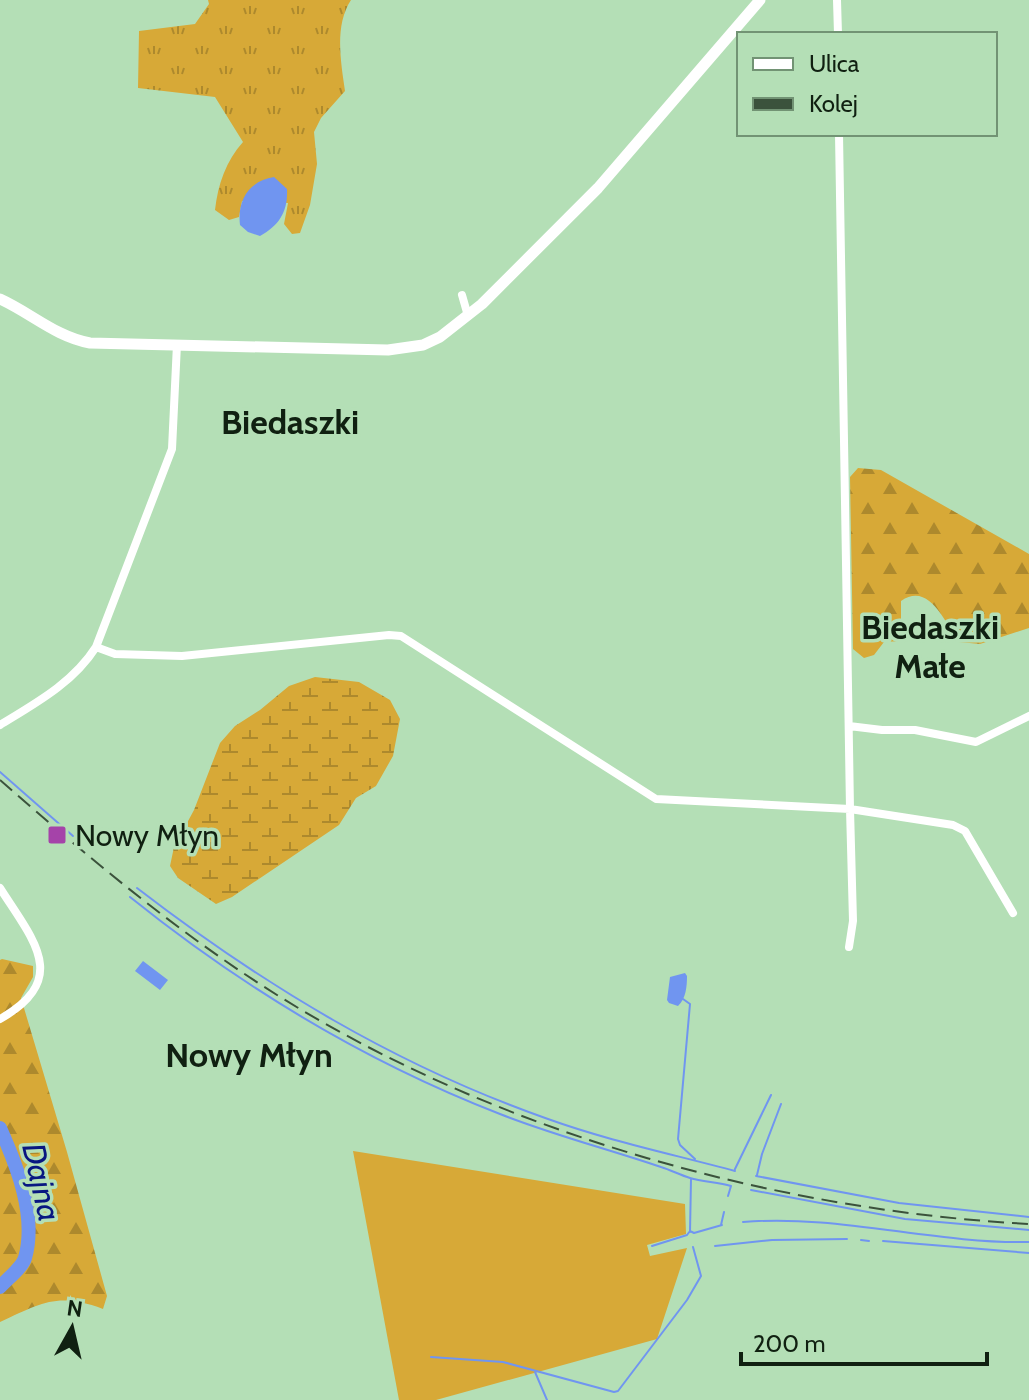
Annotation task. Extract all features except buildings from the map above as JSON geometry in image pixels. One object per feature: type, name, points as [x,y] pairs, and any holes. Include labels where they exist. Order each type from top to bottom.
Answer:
[{"type":"main road","points":[[0,299],[29,313],[62,335],[102,344],[399,349],[432,341],[468,316],[598,188],[760,0]]},
{"type":"street","points":[[837,0],[838,32]]},
{"type":"street","points":[[839,136],[853,921],[849,947]]},
{"type":"street","points":[[462,295],[468,316]]},
{"type":"street","points":[[0,725],[71,678],[86,664],[96,647],[172,449],[177,344]]},
{"type":"street","points":[[96,647],[115,654],[182,656],[401,636],[656,799],[850,809],[953,825],[965,831],[1013,913]]},
{"type":"street","points":[[849,726],[915,730],[976,742],[1029,716]]},
{"type":"street","points":[[0,888],[35,942],[40,969],[33,995],[1,1018]]},
{"type":"green space","points":[[208,0],[351,0],[342,21],[341,33],[345,91],[321,118],[314,132],[317,164],[310,205],[300,233],[292,234],[284,224],[288,203],[242,201],[239,217],[229,220],[215,210],[224,173],[243,142],[215,97],[138,88],[139,31],[195,24],[209,4]]},
{"type":"green space","points":[[858,468],[881,470],[1029,554],[1029,628],[980,644],[959,642],[936,607],[920,596],[911,596],[901,601],[901,641],[884,642],[874,655],[864,658],[853,649],[850,477]]},
{"type":"green space","points":[[315,677],[359,682],[390,700],[400,719],[393,756],[376,786],[356,798],[339,825],[232,897],[216,904],[178,878],[170,866],[174,847],[194,810],[220,743],[235,726],[289,686]]},
{"type":"green space","points":[[2,959],[33,966],[33,977],[21,998],[107,1296],[103,1309],[73,1301],[50,1302],[0,1322]]},
{"type":"green space","points":[[353,1151],[685,1204],[686,1234],[647,1245],[650,1256],[687,1248],[657,1339],[436,1400],[399,1400]]},
{"type":"water","points":[[274,177],[287,189],[281,217],[260,236],[248,232],[240,225],[246,193],[265,179]]},
{"type":"water","points":[[143,961],[168,980],[160,990],[135,971]]},
{"type":"water","points":[[685,973],[687,984],[683,1000],[678,1006],[669,1003],[670,977]]},
{"type":"waterway","points":[[0,772],[73,836]]},
{"type":"waterway","points":[[137,888],[233,958],[283,990],[333,1020],[438,1074],[571,1127],[735,1171]]},
{"type":"waterway","points":[[130,897],[261,992],[401,1071],[540,1129],[690,1178],[731,1186]]},
{"type":"waterway","points":[[683,999],[690,1004],[678,1139],[695,1159]]},
{"type":"waterway","points":[[735,1169],[771,1095]]},
{"type":"waterway","points":[[757,1175],[781,1104]]},
{"type":"waterway","name":"Dajna","points":[[0,1128],[19,1175],[29,1225],[25,1258],[0,1287]]},
{"type":"waterway","points":[[756,1176],[899,1203],[1029,1217]]},
{"type":"waterway","points":[[690,1232],[691,1179]]},
{"type":"waterway","points":[[728,1196],[731,1186]]},
{"type":"waterway","points":[[751,1190],[905,1219],[1029,1230]]},
{"type":"waterway","points":[[721,1225],[724,1212]]},
{"type":"waterway","points":[[743,1222],[815,1222],[957,1239],[1029,1242]]},
{"type":"waterway","points":[[652,1246],[687,1235],[690,1231],[694,1233],[722,1225]]},
{"type":"waterway","points":[[715,1246],[772,1240],[847,1239]]},
{"type":"waterway","points":[[861,1240],[869,1241]]},
{"type":"waterway","points":[[883,1241],[1029,1253]]},
{"type":"waterway","points":[[431,1357],[503,1362],[618,1391],[687,1300],[701,1276],[693,1247]]},
{"type":"waterway","points":[[535,1372],[547,1400]]},
{"type":"railway","points":[[0,780],[134,893],[240,971],[362,1044],[451,1087],[543,1124],[639,1156],[736,1182],[834,1202],[932,1216],[1029,1224]]},
{"type":"place","name":"Nowy Młyn","points":[[57,835]]},
{"type":"district","name":"Biedaszki","points":[[290,422]]},
{"type":"district","name":"Biedaszki Małe","points":[[930,646]]},
{"type":"district","name":"Nowy Młyn","points":[[249,1055]]}]
